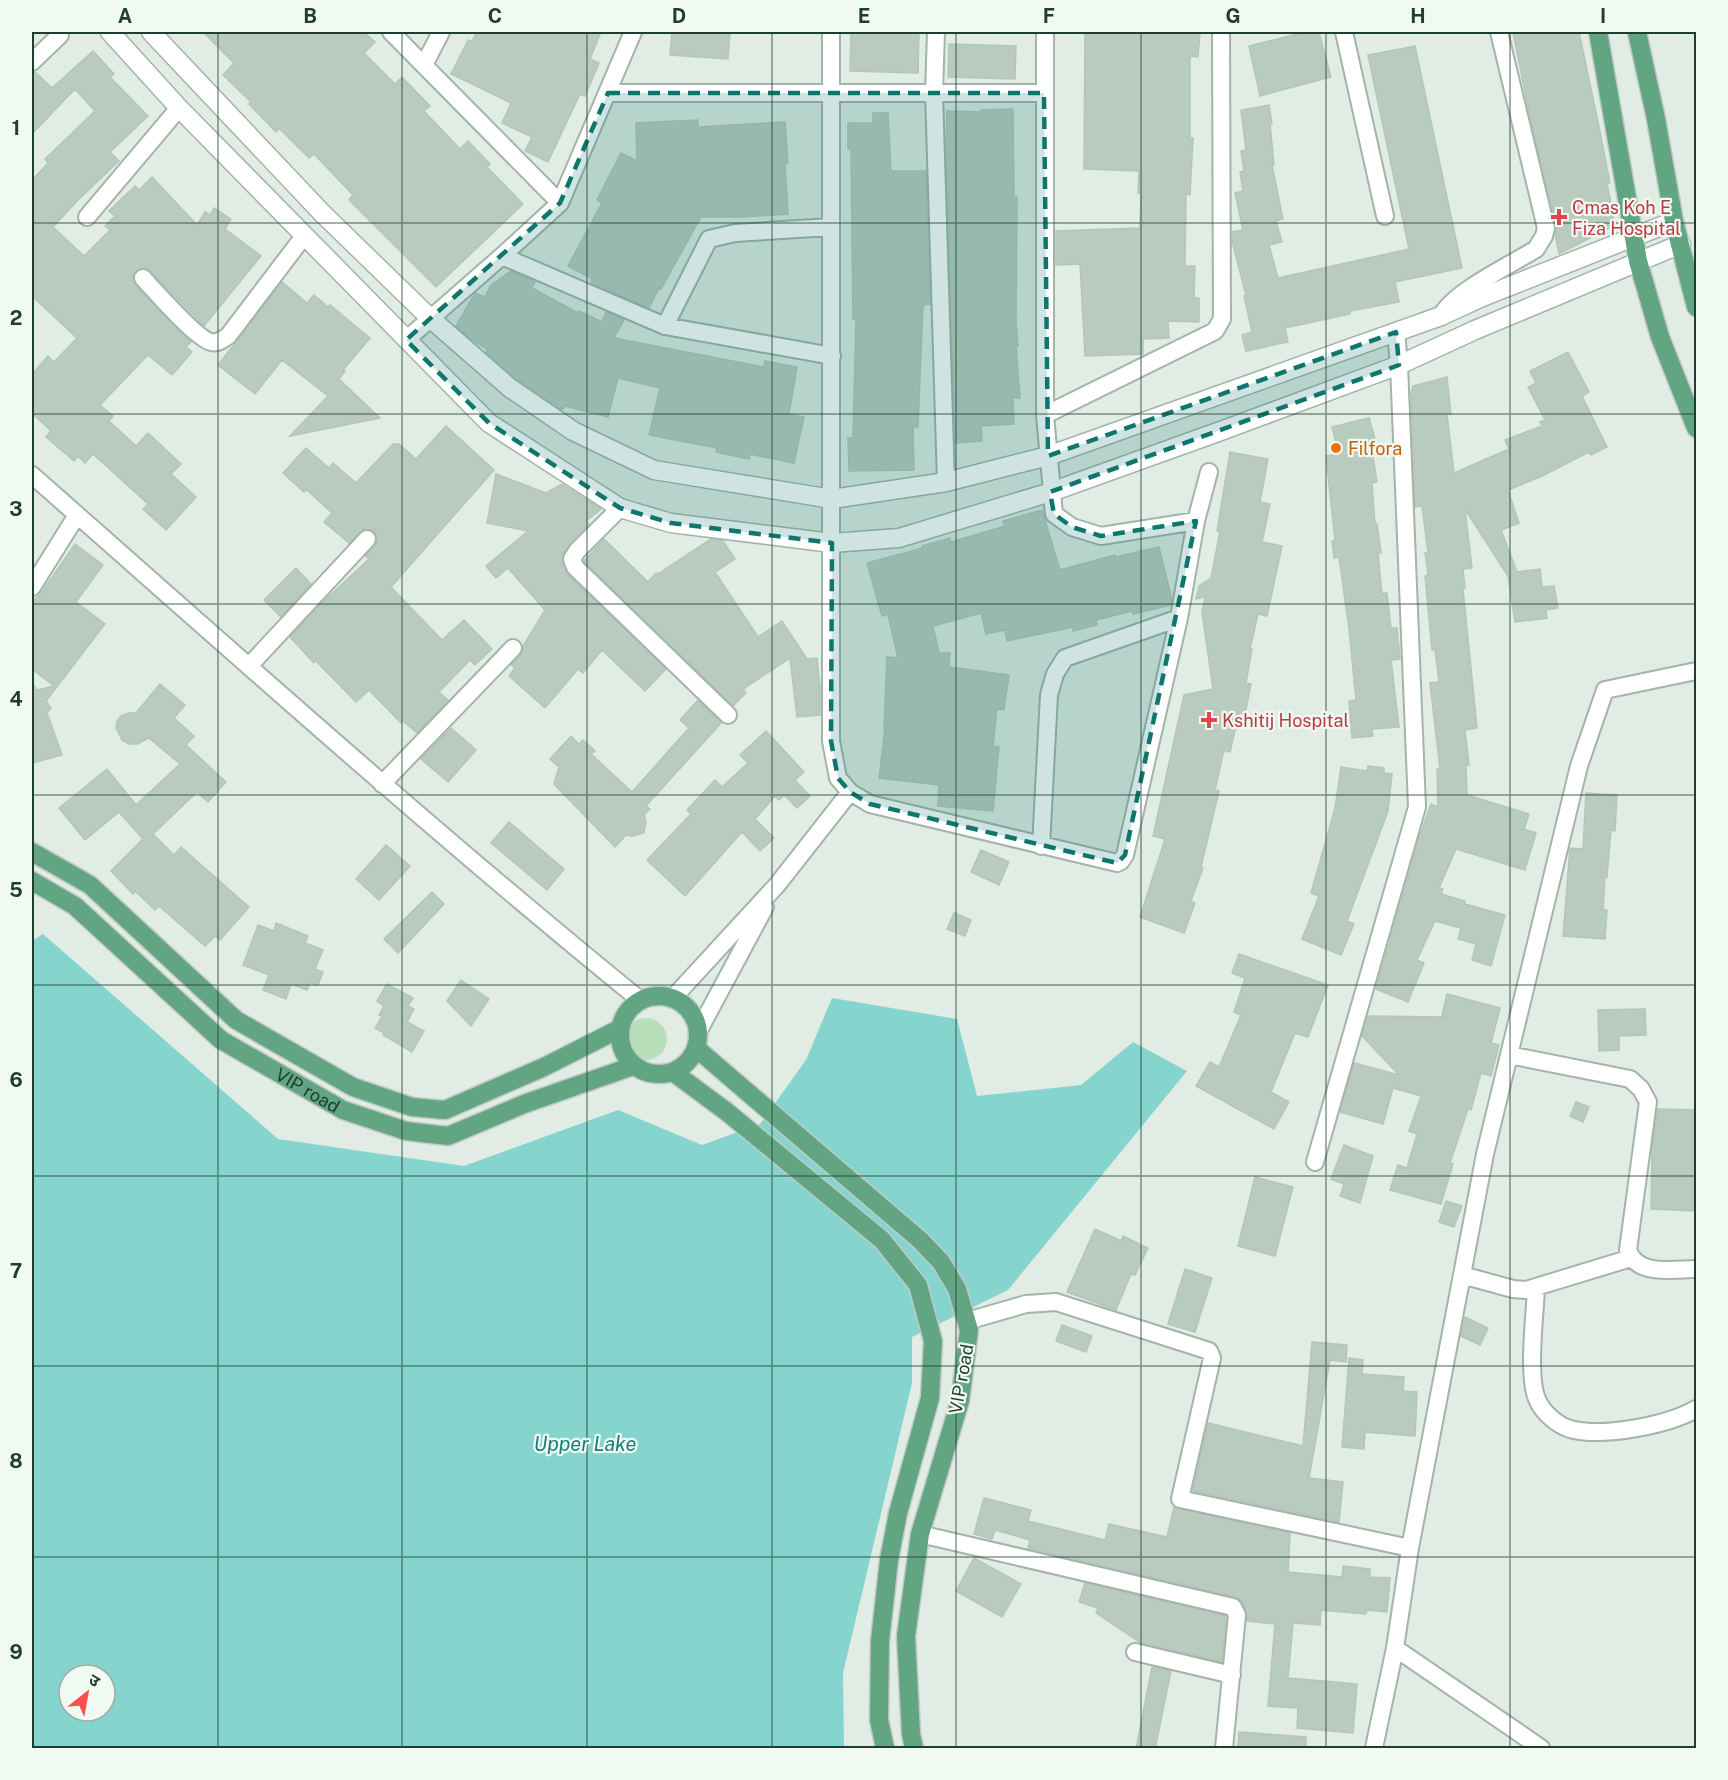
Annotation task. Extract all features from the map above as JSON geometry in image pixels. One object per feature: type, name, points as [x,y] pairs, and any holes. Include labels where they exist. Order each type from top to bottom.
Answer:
[{"type":"main road","points":[[1598,32],[1638,261],[1660,337],[1696,428]]},
{"type":"main road","points":[[1637,32],[1656,119],[1674,221],[1696,307]]},
{"type":"main road","name":"VIP road","points":[[32,852],[90,885],[236,1020],[353,1087],[412,1107],[445,1110],[544,1067],[619,1029]]},
{"type":"main road","name":"VIP road","points":[[32,881],[75,906],[221,1040],[343,1110],[406,1131],[448,1136],[524,1104],[633,1066]]},
{"type":"main road","points":[[672,999],[661,996],[640,1000],[626,1012],[619,1029],[621,1049],[633,1066],[646,1073],[660,1075],[673,1072],[687,1063],[697,1040]]},
{"type":"main road","name":"VIP road","points":[[672,999],[682,1004],[693,1016],[697,1040],[745,1090],[920,1240],[941,1262],[957,1289],[969,1330],[960,1401],[920,1534],[906,1636],[911,1734],[914,1749]]},
{"type":"main road","name":"VIP road","points":[[673,1072],[727,1112],[882,1240],[918,1285],[933,1341],[930,1398],[898,1513],[889,1560],[880,1664],[879,1720],[885,1749]]},
{"type":"street","points":[[110,32],[179,108],[489,423],[620,508],[671,523],[832,543],[899,538],[1051,492],[1399,365],[1474,330],[1681,244]]},
{"type":"street","points":[[151,32],[322,213],[430,318],[528,401],[573,431],[654,471],[832,499],[946,482],[1048,456],[1441,316],[1674,221]]},
{"type":"street","points":[[392,32],[560,203]]},
{"type":"street","points":[[424,65],[441,32]]},
{"type":"street","points":[[406,340],[560,203],[633,32]]},
{"type":"street","points":[[831,32],[831,741],[838,778],[850,792],[870,804],[1041,846],[1117,863],[1122,861],[1179,618],[1196,521],[1209,472]]},
{"type":"street","points":[[936,32],[934,93],[946,482]]},
{"type":"street","points":[[1045,32],[1045,415],[1054,513],[1072,527],[1101,536],[1196,521]]},
{"type":"street","points":[[1045,415],[1215,331],[1222,319],[1221,32]]},
{"type":"street","points":[[1344,32],[1384,216]]},
{"type":"street","points":[[1441,316],[1456,297],[1536,249],[1546,228],[1499,32]]},
{"type":"street","points":[[32,62],[60,35]]},
{"type":"street","points":[[608,93],[1044,93]]},
{"type":"street","points":[[87,217],[179,108]]},
{"type":"street","points":[[665,326],[709,239],[735,233],[831,227]]},
{"type":"street","points":[[143,278],[197,333],[209,342],[217,343],[228,336],[304,236]]},
{"type":"street","points":[[502,256],[665,326],[832,356]]},
{"type":"street","points":[[1316,1162],[1417,807],[1396,332]]},
{"type":"street","points":[[32,475],[382,784],[546,924],[640,1000]]},
{"type":"street","points":[[620,508],[577,551],[572,559],[575,567],[728,715]]},
{"type":"street","points":[[32,587],[77,515]]},
{"type":"street","points":[[249,666],[367,539]]},
{"type":"street","points":[[1041,846],[1049,695],[1055,674],[1065,658],[1179,618]]},
{"type":"street","points":[[382,784],[513,648]]},
{"type":"street","points":[[1374,1749],[1395,1648],[1410,1548],[1485,1154],[1579,766],[1605,690],[1696,671]]},
{"type":"street","points":[[672,999],[777,885],[850,792]]},
{"type":"street","points":[[697,1040],[777,885]]},
{"type":"street","points":[[1509,1055],[1630,1079],[1641,1089],[1648,1102],[1628,1250],[1631,1258],[1639,1266],[1651,1269],[1696,1269]]},
{"type":"street","points":[[1462,1275],[1513,1289],[1526,1290],[1631,1258]]},
{"type":"street","points":[[1536,1288],[1532,1380],[1536,1399],[1544,1411],[1555,1420],[1570,1429],[1599,1432],[1652,1426],[1684,1416],[1696,1409]]},
{"type":"street","points":[[966,1317],[1026,1304],[1056,1302],[1209,1351],[1212,1358],[1180,1498],[1410,1548]]},
{"type":"street","points":[[920,1534],[1233,1607],[1237,1615],[1224,1749]]},
{"type":"street","points":[[1395,1648],[1541,1749]]},
{"type":"street","points":[[1135,1652],[1232,1676]]},
{"type":"highlighted area","points":[[608,93],[1044,93],[1048,456],[1396,332],[1399,365],[1050,492],[1054,514],[1072,527],[1101,536],[1196,521],[1125,855],[1117,863],[870,804],[850,792],[838,778],[831,741],[832,543],[671,523],[620,508],[489,423],[406,340],[560,203]]},
{"type":"green space","points":[[646,1018],[654,1019],[661,1024],[666,1031],[666,1047],[661,1054],[654,1059],[646,1060],[638,1059],[631,1054],[626,1047],[625,1039],[626,1031],[631,1024],[638,1019]]},
{"type":"water","name":"Upper Lake","points":[[43,934],[278,1139],[464,1166],[618,1110],[702,1145],[760,1124],[806,1060],[832,998],[957,1019],[977,1096],[1081,1085],[1133,1042],[1187,1071],[1008,1290],[912,1337],[912,1383],[843,1673],[844,1748],[32,1748],[32,941]]},
{"type":"building","points":[[203,32],[364,32],[375,42],[364,53],[395,84],[402,77],[430,106],[424,111],[460,149],[468,141],[490,164],[487,167],[523,204],[436,287],[349,200],[353,195],[314,154],[309,158],[279,128],[276,132],[249,104],[251,102],[223,75],[234,63]]},
{"type":"building","points":[[477,32],[601,32],[590,59],[599,63],[585,96],[580,94],[548,162],[525,151],[532,137],[502,123],[511,103],[451,74],[468,40],[472,41]]},
{"type":"building","points":[[672,32],[730,32],[728,59],[670,55]]},
{"type":"building","points":[[851,32],[919,32],[918,73],[850,71]]},
{"type":"building","points":[[1085,32],[1200,32],[1198,57],[1190,56],[1190,138],[1193,138],[1190,195],[1186,194],[1185,266],[1195,266],[1194,298],[1199,298],[1199,322],[1168,321],[1169,338],[1143,339],[1143,354],[1085,356],[1080,264],[1056,265],[1056,231],[1140,228],[1139,171],[1084,169]]},
{"type":"building","points":[[1306,32],[1319,32],[1331,77],[1260,96],[1249,46]]},
{"type":"building","points":[[1513,32],[1579,32],[1598,122],[1610,183],[1607,183],[1615,225],[1559,254],[1555,234],[1556,226]]},
{"type":"building","points":[[949,44],[1016,46],[1015,79],[948,77]]},
{"type":"building","points":[[1415,46],[1462,268],[1395,282],[1399,302],[1350,311],[1350,314],[1285,328],[1288,342],[1246,351],[1242,335],[1252,332],[1244,296],[1246,295],[1232,241],[1232,232],[1243,230],[1235,193],[1243,191],[1240,172],[1244,171],[1241,151],[1246,150],[1241,110],[1269,105],[1272,124],[1270,124],[1274,165],[1272,165],[1283,219],[1276,221],[1282,242],[1269,245],[1278,278],[1409,249],[1368,55]]},
{"type":"building","points":[[93,51],[114,74],[110,77],[148,116],[110,152],[119,161],[53,227],[84,256],[110,230],[105,226],[115,216],[109,211],[135,186],[139,190],[152,177],[197,225],[205,212],[210,215],[214,208],[231,219],[225,229],[261,256],[204,326],[150,271],[141,268],[133,274],[135,285],[191,342],[186,347],[192,352],[172,375],[148,355],[100,405],[113,416],[109,421],[136,446],[148,433],[181,464],[171,474],[196,497],[166,530],[143,509],[148,504],[93,454],[85,463],[78,456],[74,461],[46,437],[51,431],[32,413],[32,374],[48,356],[54,362],[77,338],[32,296],[32,180],[48,163],[45,159],[95,111],[75,89],[32,134],[32,72],[35,72],[52,88]]},
{"type":"building","points":[[1013,109],[1014,197],[1017,197],[1016,322],[1018,346],[1016,346],[1020,398],[1013,398],[1014,424],[981,426],[982,441],[955,443],[946,149],[947,111],[981,112],[981,110]]},
{"type":"building","points":[[873,113],[888,113],[891,171],[926,171],[930,304],[923,305],[918,427],[913,427],[914,470],[849,471],[848,438],[853,438],[856,319],[853,319],[851,149],[848,149],[848,123],[873,123]]},
{"type":"building","points":[[698,120],[698,127],[785,122],[788,214],[701,217],[649,308],[594,284],[591,282],[592,279],[568,266],[602,203],[597,200],[621,153],[637,161],[636,123]]},
{"type":"building","points":[[511,271],[535,282],[532,288],[578,313],[579,311],[602,322],[606,312],[624,320],[614,338],[764,367],[765,361],[797,367],[789,414],[804,417],[794,463],[750,454],[749,459],[716,452],[717,448],[649,435],[660,388],[618,378],[608,417],[565,406],[562,410],[517,379],[486,352],[487,349],[456,326],[475,293],[485,297],[491,285]]},
{"type":"building","points":[[282,282],[307,303],[314,295],[328,307],[330,305],[370,338],[343,370],[345,371],[339,379],[380,418],[290,436],[328,396],[282,360],[255,394],[218,365]]},
{"type":"building","points":[[1568,352],[1589,392],[1582,396],[1607,447],[1591,455],[1589,452],[1508,490],[1519,523],[1501,530],[1517,572],[1540,569],[1542,587],[1554,586],[1558,608],[1546,610],[1547,618],[1515,622],[1508,576],[1465,509],[1472,568],[1463,569],[1465,588],[1463,589],[1477,728],[1465,730],[1469,765],[1466,765],[1467,795],[1529,814],[1524,829],[1536,833],[1525,870],[1456,849],[1439,888],[1443,889],[1441,894],[1465,901],[1465,904],[1505,915],[1491,966],[1472,960],[1476,944],[1458,939],[1461,928],[1435,921],[1417,960],[1424,963],[1408,1002],[1376,989],[1420,835],[1431,804],[1438,807],[1437,769],[1440,769],[1430,683],[1439,682],[1435,650],[1432,650],[1425,576],[1428,575],[1425,553],[1428,553],[1422,506],[1415,507],[1411,393],[1413,386],[1447,377],[1451,414],[1447,414],[1454,473],[1509,449],[1505,440],[1542,426],[1540,422],[1545,420],[1528,387],[1536,383],[1530,371]]},
{"type":"building","points":[[1369,418],[1376,443],[1371,444],[1377,482],[1372,483],[1375,524],[1377,524],[1381,553],[1378,553],[1382,594],[1387,593],[1391,628],[1397,628],[1400,659],[1391,660],[1399,727],[1372,729],[1373,736],[1352,738],[1349,701],[1356,700],[1339,557],[1334,558],[1332,541],[1335,541],[1326,456],[1339,454],[1332,427]]},
{"type":"building","points":[[446,426],[494,470],[391,587],[442,640],[464,620],[492,649],[475,665],[470,660],[439,692],[448,700],[417,733],[403,721],[401,723],[369,690],[356,702],[290,637],[369,559],[365,556],[375,546],[377,536],[374,531],[364,529],[349,543],[324,522],[332,513],[306,489],[304,492],[283,473],[306,448],[329,468],[333,463],[356,483],[393,444],[399,444],[416,459]]},
{"type":"building","points":[[1230,452],[1268,459],[1260,502],[1270,504],[1262,542],[1282,546],[1267,616],[1258,614],[1250,649],[1252,649],[1246,683],[1251,684],[1245,714],[1239,713],[1230,752],[1224,750],[1215,790],[1219,791],[1201,867],[1203,868],[1191,901],[1195,903],[1184,933],[1140,917],[1165,839],[1153,836],[1184,695],[1213,689],[1202,612],[1205,597],[1196,599],[1199,586],[1211,578],[1220,531],[1217,531]]},
{"type":"building","points":[[496,474],[546,493],[562,484],[601,509],[586,521],[589,524],[568,545],[563,554],[562,563],[568,575],[666,669],[645,691],[602,650],[583,673],[578,669],[545,708],[509,676],[515,668],[511,665],[521,655],[523,646],[545,610],[508,568],[496,578],[486,566],[528,531],[487,523]]},
{"type":"building","points":[[1042,510],[1060,570],[1115,555],[1115,557],[1159,547],[1172,600],[1171,605],[1096,620],[1097,625],[1073,631],[1073,627],[1007,641],[1005,630],[986,634],[981,613],[933,626],[939,653],[950,653],[949,667],[1009,675],[1004,710],[997,709],[993,746],[999,747],[993,811],[938,806],[939,785],[879,778],[885,729],[887,657],[898,658],[888,614],[882,616],[867,563],[950,538],[951,542],[1005,526],[1003,521]]},
{"type":"building","points":[[604,539],[648,582],[656,573],[658,574],[711,539],[723,541],[735,559],[715,572],[758,637],[782,621],[807,659],[817,658],[820,715],[797,717],[790,658],[743,689],[746,693],[733,706],[584,561]]},
{"type":"building","points":[[75,544],[103,565],[76,602],[105,624],[46,701],[51,708],[47,713],[62,755],[32,763],[32,683],[37,690],[54,686],[32,669],[32,602],[41,593]]},
{"type":"building","points":[[296,568],[311,584],[281,617],[264,600]]},
{"type":"building","points":[[160,684],[185,705],[174,718],[194,736],[186,745],[226,782],[208,802],[197,792],[153,834],[174,855],[181,847],[249,907],[220,940],[215,936],[205,946],[159,906],[155,910],[135,891],[133,894],[111,871],[143,839],[119,812],[85,840],[59,808],[107,769],[136,805],[180,764],[149,738],[137,744],[129,744],[122,740],[116,728],[121,716],[136,713]]},
{"type":"building","points":[[698,700],[721,723],[646,806],[650,809],[644,815],[646,821],[644,833],[626,835],[615,847],[554,784],[559,767],[550,759],[571,736],[579,744],[583,740],[595,751],[591,754],[632,792],[689,728],[680,720]]},
{"type":"building","points":[[451,728],[476,750],[448,782],[421,759]]},
{"type":"building","points":[[766,731],[804,772],[795,780],[810,796],[797,808],[784,795],[779,800],[775,796],[755,819],[774,838],[760,851],[742,832],[685,896],[647,860],[691,814],[687,810],[715,780],[722,787],[748,763],[740,755]]},
{"type":"building","points":[[1368,766],[1384,768],[1384,773],[1392,774],[1388,811],[1347,921],[1354,924],[1341,955],[1302,939],[1319,896],[1311,893],[1335,808],[1341,767],[1367,771]]},
{"type":"building","points":[[1586,793],[1617,795],[1615,831],[1611,830],[1607,877],[1605,876],[1603,910],[1607,910],[1605,939],[1563,936],[1570,848],[1583,849]]},
{"type":"building","points":[[509,822],[564,869],[547,890],[491,843]]},
{"type":"building","points":[[386,845],[410,866],[379,900],[356,879]]},
{"type":"building","points":[[981,850],[1009,862],[999,885],[971,872]]},
{"type":"building","points":[[432,892],[444,904],[398,953],[384,939]]},
{"type":"building","points":[[954,913],[971,920],[965,936],[947,929]]},
{"type":"building","points":[[276,923],[308,936],[305,943],[323,950],[315,969],[323,972],[318,985],[310,983],[307,990],[291,984],[286,999],[263,990],[269,975],[243,965],[258,925],[274,931]]},
{"type":"building","points":[[1239,954],[1328,985],[1308,1037],[1295,1033],[1271,1092],[1289,1102],[1274,1129],[1196,1086],[1210,1062],[1219,1067],[1241,1015],[1234,1012],[1245,978],[1232,973]]},
{"type":"building","points":[[461,980],[489,999],[471,1026],[447,1001]]},
{"type":"building","points":[[387,984],[413,998],[408,1006],[414,1009],[407,1022],[424,1031],[412,1052],[375,1028],[382,1017],[379,1015],[384,1006],[377,1001]]},
{"type":"building","points":[[1447,994],[1500,1008],[1491,1043],[1499,1045],[1491,1076],[1481,1073],[1471,1110],[1468,1109],[1450,1163],[1453,1164],[1441,1204],[1390,1190],[1398,1165],[1407,1168],[1417,1134],[1409,1131],[1421,1096],[1393,1088],[1383,1124],[1340,1112],[1354,1063],[1399,1075],[1362,1036],[1368,1016],[1448,1017],[1442,1015]]},
{"type":"building","points":[[1645,1009],[1646,1035],[1619,1036],[1619,1050],[1599,1051],[1598,1010]]},
{"type":"building","points":[[1576,1102],[1589,1107],[1583,1122],[1570,1116]]},
{"type":"building","points":[[1658,1109],[1696,1110],[1696,1211],[1651,1209],[1652,1149]]},
{"type":"building","points":[[1344,1145],[1373,1156],[1360,1203],[1340,1196],[1344,1184],[1331,1179]]},
{"type":"building","points":[[1255,1177],[1293,1187],[1275,1256],[1238,1246]]},
{"type":"building","points":[[1446,1201],[1462,1206],[1454,1227],[1439,1222]]},
{"type":"building","points":[[1095,1229],[1121,1241],[1123,1236],[1148,1248],[1135,1275],[1131,1274],[1116,1310],[1067,1292]]},
{"type":"building","points":[[1185,1269],[1212,1278],[1195,1332],[1168,1324]]},
{"type":"building","points":[[1465,1317],[1488,1328],[1480,1345],[1461,1336]]},
{"type":"building","points":[[1062,1325],[1092,1336],[1086,1352],[1056,1341]]},
{"type":"building","points":[[1312,1342],[1347,1345],[1346,1362],[1330,1360],[1309,1478],[1343,1482],[1339,1522],[1193,1491],[1208,1423],[1303,1446]]},
{"type":"building","points":[[1349,1358],[1363,1360],[1362,1374],[1404,1377],[1403,1391],[1417,1392],[1415,1436],[1365,1432],[1364,1449],[1342,1447]]},
{"type":"building","points":[[984,1498],[1031,1510],[1028,1521],[1105,1540],[1109,1524],[1167,1537],[1174,1507],[1290,1533],[1288,1572],[1342,1577],[1343,1566],[1370,1569],[1370,1577],[1390,1578],[1387,1612],[1367,1610],[1366,1614],[1321,1610],[1320,1625],[1293,1623],[1288,1678],[1357,1684],[1353,1733],[1297,1728],[1298,1708],[1268,1706],[1275,1624],[1247,1621],[1246,1610],[1239,1598],[1028,1548],[1030,1540],[995,1530],[992,1539],[974,1534]]},
{"type":"building","points":[[974,1558],[1021,1584],[1002,1617],[956,1591]]},
{"type":"building","points":[[1085,1583],[1226,1616],[1222,1662],[1141,1643],[1096,1613],[1098,1608],[1079,1602]]},
{"type":"building","points":[[1152,1667],[1171,1671],[1155,1749],[1136,1749]]},
{"type":"building","points":[[1239,1732],[1306,1737],[1306,1749],[1238,1749]]},
{"type":"place","name":"Cmas Koh E Fiza Hospital","points":[[1559,217]]},
{"type":"place","name":"Filfora","points":[[1336,448]]},
{"type":"place","name":"Kshitij Hospital","points":[[1209,720]]}]
